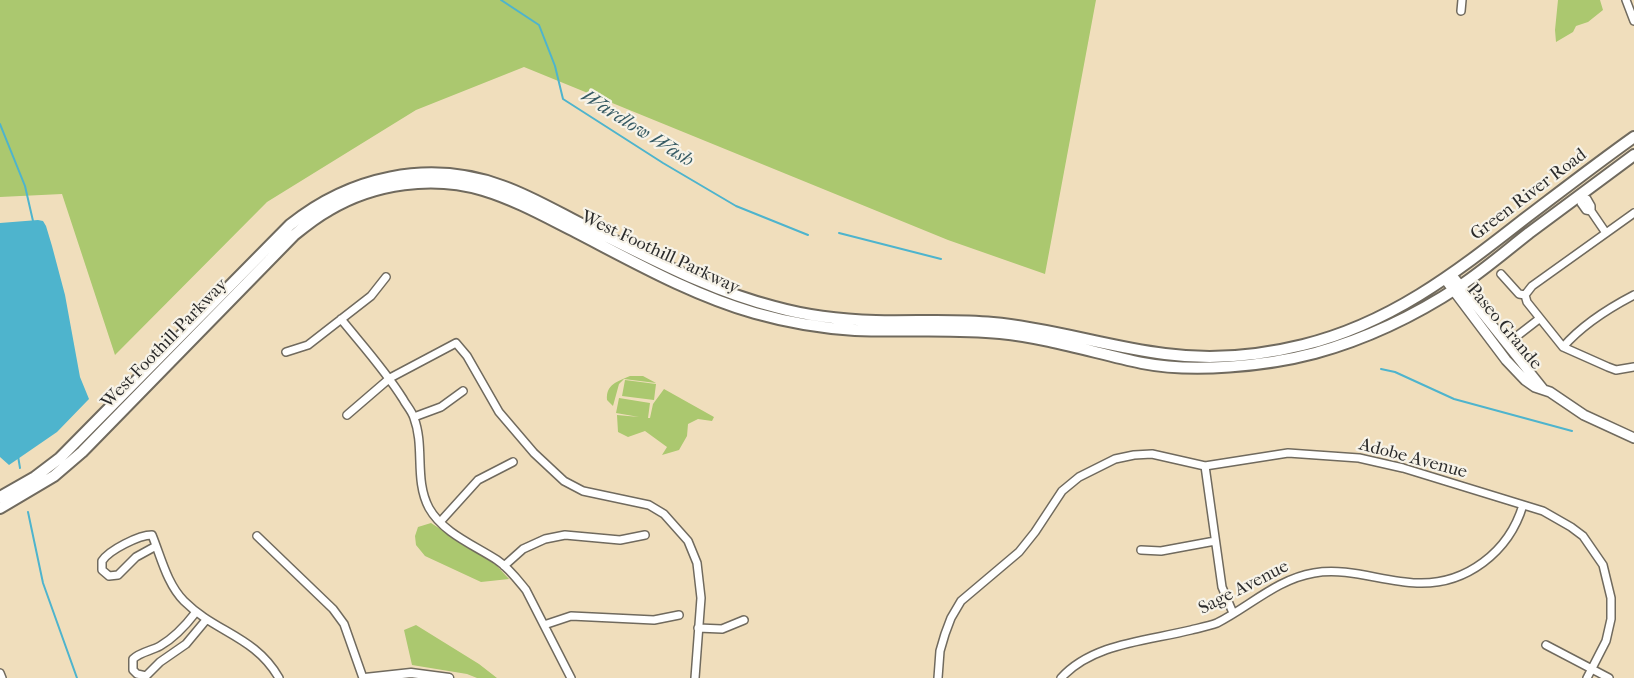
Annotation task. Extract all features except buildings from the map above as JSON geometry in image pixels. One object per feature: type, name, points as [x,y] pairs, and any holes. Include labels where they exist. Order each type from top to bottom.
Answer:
[{"type":"main road","points":[[1580,196],[1578,191],[1580,186],[1616,159],[1634,138]]},
{"type":"main road","name":"Green River Road","points":[[1448,276],[1634,138]]},
{"type":"main road","name":"Green River Road","points":[[1456,288],[1634,155]]},
{"type":"main road","name":"West Foothill Parkway","points":[[0,497],[35,477],[60,458],[275,239],[305,213],[360,184],[398,175],[424,173],[466,176],[502,186],[690,278],[716,289],[775,307],[847,319],[964,320],[994,323],[1050,331],[1169,355],[1245,355],[1282,350],[1350,331],[1401,308],[1448,276]]},
{"type":"main road","name":"West Foothill Parkway","points":[[0,508],[44,483],[82,452],[294,235],[329,209],[351,199],[384,188],[410,184],[449,184],[486,191],[532,210],[688,288],[765,315],[853,330],[961,330],[1001,333],[1070,344],[1166,366],[1204,367],[1258,363],[1314,353],[1400,321],[1456,288]]},
{"type":"main road","name":"Paseo Grande","points":[[1448,276],[1515,370],[1535,387],[1544,389]]},
{"type":"main road","name":"Paseo Grande","points":[[1456,288],[1508,343],[1544,389],[1584,415],[1634,438]]},
{"type":"main road","points":[[82,452],[89,439],[127,399],[132,387]]},
{"type":"street","points":[[1461,11],[1462,0]]},
{"type":"street","points":[[1626,0],[1634,21]]},
{"type":"street","points":[[1591,211],[1606,233]]},
{"type":"street","points":[[1525,295],[1532,286],[1634,213]]},
{"type":"street","points":[[1501,274],[1519,294],[1525,295]]},
{"type":"street","points":[[286,352],[308,345],[371,296],[386,277]]},
{"type":"street","points":[[1525,295],[1539,319],[1563,347],[1608,368],[1616,370],[1634,367]]},
{"type":"street","points":[[1563,347],[1612,307],[1634,296]]},
{"type":"street","points":[[341,319],[390,378],[414,417],[424,497],[429,508],[440,522],[456,535],[504,566],[526,590],[571,678]]},
{"type":"street","points":[[1508,343],[1539,319]]},
{"type":"street","points":[[347,415],[390,378],[456,343],[467,356],[499,412],[534,453],[564,481],[583,490],[649,505],[664,514],[688,541],[697,563],[701,598],[695,678]]},
{"type":"street","points":[[414,417],[441,407],[463,391]]},
{"type":"street","name":"Adobe Avenue","points":[[938,678],[940,651],[945,634],[961,601],[1019,552],[1062,491],[1079,477],[1115,459],[1134,455],[1152,454],[1206,466],[1288,453],[1359,458],[1403,468],[1543,512],[1583,536],[1603,565],[1611,598],[1611,619],[1606,641],[1587,678]]},
{"type":"street","points":[[440,522],[478,480],[513,462]]},
{"type":"street","points":[[1206,466],[1222,587],[1233,613]]},
{"type":"street","name":"Sage Avenue","points":[[1061,678],[1072,666],[1098,653],[1146,639],[1215,624],[1281,584],[1312,573],[1339,572],[1416,583],[1431,583],[1458,577],[1485,562],[1498,550],[1513,529],[1523,505]]},
{"type":"street","points":[[156,546],[136,557],[118,575],[109,576],[102,570],[102,561],[109,553],[145,535],[152,535],[156,546],[166,574],[182,599],[206,620],[245,641],[260,652],[279,678]]},
{"type":"street","points":[[504,566],[523,549],[545,539],[565,535],[620,540],[645,535]]},
{"type":"street","points":[[257,537],[320,595],[339,617],[344,624],[364,678],[411,675],[449,678]]},
{"type":"street","points":[[1141,550],[1161,551],[1215,541]]},
{"type":"street","points":[[196,612],[169,640],[148,652],[138,654],[133,659],[131,664],[137,674],[146,676],[160,662],[186,644],[206,620]]},
{"type":"street","points":[[544,625],[571,616],[654,620],[679,615]]},
{"type":"street","points":[[698,628],[722,629],[744,620]]},
{"type":"street","points":[[1546,645],[1609,678]]},
{"type":"street","points":[[0,673],[2,678]]},
{"type":"green space","points":[[0,0],[1096,0],[1045,274],[948,240],[524,67],[416,110],[267,202],[115,355],[62,194],[0,197]]},
{"type":"green space","points":[[1558,0],[1600,0],[1603,10],[1588,22],[1576,26],[1573,32],[1556,42]]},
{"type":"green space","points":[[630,376],[643,376],[656,383],[624,379],[619,384],[613,406],[607,400],[608,390],[613,384]]},
{"type":"green space","points":[[625,380],[656,384],[654,400],[622,396]]},
{"type":"green space","points":[[664,389],[714,417],[712,421],[698,419],[688,424],[687,436],[679,450],[662,455],[667,447],[645,431],[628,437],[618,432],[617,415],[639,417],[616,413],[619,398],[650,403],[648,418],[650,418],[653,404]]},
{"type":"green space","points":[[431,523],[496,565],[509,579],[481,582],[425,556],[416,545],[415,536],[418,527]]},
{"type":"green space","points":[[416,625],[479,664],[497,678],[477,678],[467,674],[412,665],[404,630]]},
{"type":"water","points":[[43,221],[46,226],[52,246],[65,295],[80,377],[89,399],[57,432],[9,465],[0,457],[0,223]]},
{"type":"waterway","name":"Wardlow Wash","points":[[501,0],[539,25],[555,66],[563,99],[663,163],[736,206],[808,235]]},
{"type":"waterway","points":[[0,124],[25,186],[33,221]]},
{"type":"waterway","name":"Wardlow Wash","points":[[839,233],[941,259]]},
{"type":"waterway","name":"Wardlow Wash","points":[[1381,369],[1395,372],[1454,399],[1572,431]]},
{"type":"waterway","points":[[18,456],[20,468]]},
{"type":"waterway","points":[[28,512],[43,583],[77,678]]}]
